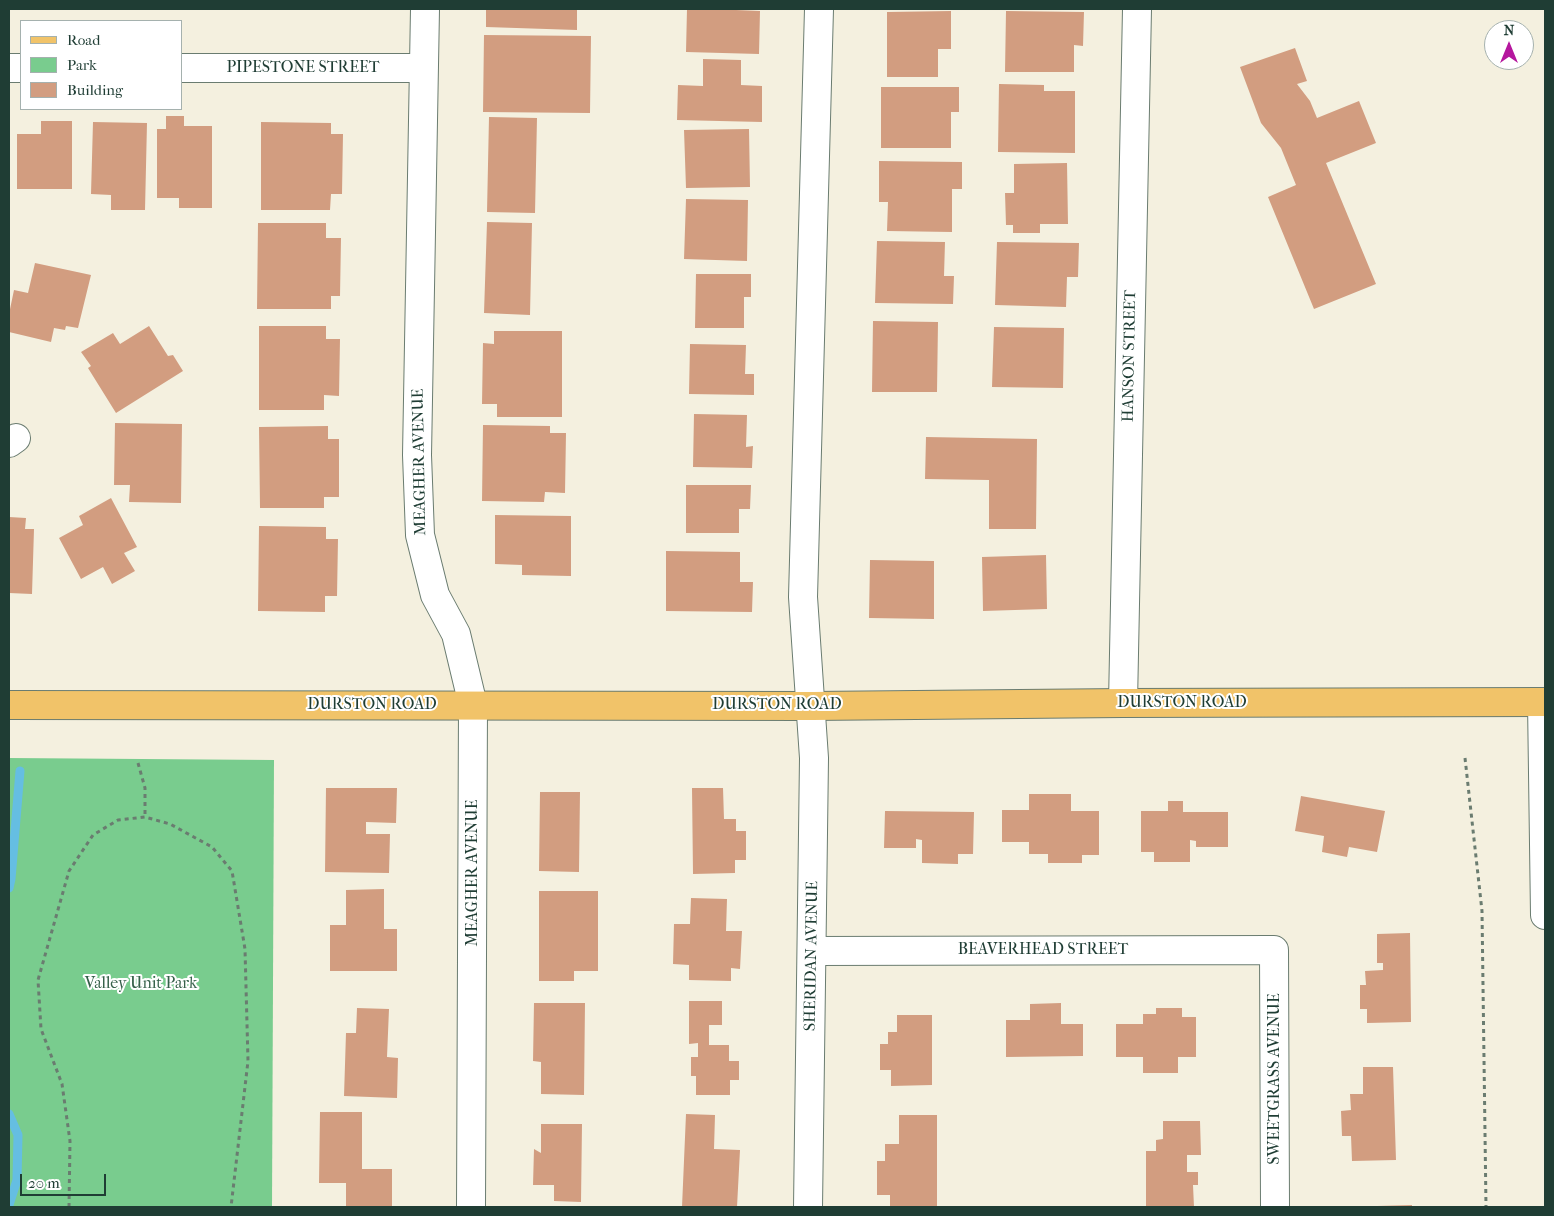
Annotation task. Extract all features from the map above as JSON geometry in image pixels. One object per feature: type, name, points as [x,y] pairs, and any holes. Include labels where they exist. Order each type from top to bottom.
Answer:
[{"type":"main road","name":"DURSTON ROAD","points":[[9,705],[812,706],[1544,702]]},
{"type":"street","name":"MEAGHER AVENUE","points":[[425,9],[417,454],[420,535],[435,595],[456,634],[474,705],[471,1207]]},
{"type":"street","name":"SHERIDAN AVENUE","points":[[808,1207],[814,758],[812,706],[803,598],[819,9]]},
{"type":"street","name":"HANSON STREET","points":[[1123,703],[1137,9]]},
{"type":"street","name":"PIPESTONE STREET","points":[[182,68],[424,68]]},
{"type":"street","points":[[1544,702],[1545,915]]},
{"type":"street","name":"BEAVERHEAD STREET","points":[[812,951],[1274,950]]},
{"type":"street","name":"SWEETGRASS AVENUE","points":[[1274,950],[1275,1207]]},
{"type":"path","points":[[1465,758],[1482,911],[1486,1207]]},
{"type":"path","points":[[138,763],[145,788],[145,817]]},
{"type":"path","points":[[68,1207],[70,1141],[62,1084],[41,1029],[38,980],[69,871],[93,835],[118,820],[145,817],[170,824],[212,847],[232,871],[246,949],[248,1061],[231,1207]]},
{"type":"green space","name":"Valley Unit Park","points":[[9,758],[274,760],[272,1207],[9,1207]]},
{"type":"building","points":[[486,9],[577,9],[577,30],[486,27]]},
{"type":"building","points":[[687,9],[760,11],[759,54],[686,52]]},
{"type":"building","points":[[951,11],[951,49],[938,49],[938,77],[887,77],[887,12]]},
{"type":"building","points":[[1006,11],[1084,12],[1083,46],[1074,45],[1074,72],[1005,72]]},
{"type":"building","points":[[484,35],[591,36],[590,113],[483,112]]},
{"type":"building","points":[[1295,48],[1307,81],[1297,84],[1310,101],[1317,118],[1359,101],[1376,143],[1326,163],[1376,284],[1314,309],[1268,197],[1296,185],[1281,148],[1261,123],[1240,67]]},
{"type":"building","points":[[703,59],[741,60],[741,85],[762,86],[762,122],[677,120],[678,85],[703,86]]},
{"type":"building","points":[[999,84],[1044,85],[1044,91],[1075,91],[1075,153],[998,152]]},
{"type":"building","points":[[881,87],[959,87],[959,112],[951,112],[951,148],[881,148]]},
{"type":"building","points":[[166,116],[184,116],[184,126],[212,126],[212,208],[179,208],[179,198],[157,198],[157,129],[166,129]]},
{"type":"building","points":[[489,117],[537,118],[535,213],[487,212]]},
{"type":"building","points":[[41,121],[72,121],[72,189],[17,189],[17,134],[41,134]]},
{"type":"building","points":[[93,122],[147,123],[145,210],[111,210],[111,195],[91,194]]},
{"type":"building","points":[[261,122],[331,123],[331,134],[343,134],[342,194],[331,194],[330,210],[261,210]]},
{"type":"building","points":[[749,129],[750,187],[686,188],[684,130]]},
{"type":"building","points":[[879,161],[962,162],[962,189],[952,189],[952,232],[887,231],[888,202],[879,202]]},
{"type":"building","points":[[1067,163],[1068,224],[1040,224],[1040,233],[1013,233],[1013,225],[1006,225],[1005,193],[1014,193],[1014,164]]},
{"type":"building","points":[[686,199],[748,200],[747,261],[684,259]]},
{"type":"building","points":[[487,222],[532,223],[530,315],[484,313]]},
{"type":"building","points":[[258,223],[326,223],[326,238],[341,238],[340,296],[331,296],[331,309],[257,309]]},
{"type":"building","points":[[877,241],[945,242],[944,276],[954,276],[953,304],[875,303]]},
{"type":"building","points":[[997,242],[1079,243],[1078,277],[1067,277],[1066,307],[995,305]]},
{"type":"building","points":[[35,263],[91,275],[78,328],[66,326],[65,330],[54,328],[51,342],[9,332],[9,314],[14,290],[28,293]]},
{"type":"building","points":[[696,274],[751,274],[751,297],[744,297],[744,328],[695,328]]},
{"type":"building","points":[[873,321],[938,322],[937,392],[872,392]]},
{"type":"building","points":[[149,326],[168,356],[173,355],[183,371],[116,413],[88,368],[91,366],[81,352],[113,333],[120,344]]},
{"type":"building","points":[[259,326],[326,326],[326,339],[340,339],[339,396],[324,395],[324,410],[259,410]]},
{"type":"building","points":[[994,327],[1064,328],[1063,388],[992,387]]},
{"type":"building","points":[[494,331],[562,331],[562,417],[497,417],[497,404],[482,404],[483,343],[494,344]]},
{"type":"building","points":[[690,344],[746,345],[745,374],[754,374],[754,395],[689,394]]},
{"type":"building","points":[[694,414],[747,415],[746,447],[753,446],[752,468],[693,467]]},
{"type":"building","points":[[115,423],[182,424],[181,503],[129,502],[130,485],[114,485]]},
{"type":"building","points":[[483,425],[550,426],[550,433],[566,433],[565,493],[545,492],[544,502],[482,501]]},
{"type":"building","points":[[328,426],[328,439],[339,439],[339,497],[324,497],[324,508],[260,508],[259,427]]},
{"type":"building","points":[[926,437],[1037,439],[1036,529],[989,529],[989,480],[925,479]]},
{"type":"building","points":[[686,485],[751,485],[750,509],[739,509],[739,533],[686,533]]},
{"type":"building","points":[[111,498],[137,547],[124,553],[135,571],[112,584],[103,567],[81,579],[59,538],[83,525],[79,516]]},
{"type":"building","points":[[495,515],[571,516],[571,576],[522,575],[522,565],[495,564]]},
{"type":"building","points":[[9,517],[26,518],[25,529],[34,529],[32,594],[9,593]]},
{"type":"building","points":[[259,526],[326,527],[326,539],[338,539],[337,596],[325,596],[325,612],[258,611]]},
{"type":"building","points":[[666,551],[740,552],[740,582],[753,582],[752,612],[666,611]]},
{"type":"building","points":[[1046,555],[1047,609],[983,611],[982,557]]},
{"type":"building","points":[[870,560],[934,561],[934,619],[869,618]]},
{"type":"building","points":[[326,788],[397,788],[396,823],[366,822],[366,834],[390,834],[389,873],[325,872]]},
{"type":"building","points":[[692,788],[723,788],[724,819],[736,819],[736,831],[746,831],[746,860],[735,860],[735,873],[693,874]]},
{"type":"building","points":[[540,792],[580,792],[579,872],[539,871]]},
{"type":"building","points":[[1029,794],[1071,794],[1071,811],[1099,811],[1099,855],[1082,855],[1082,863],[1048,863],[1048,854],[1029,854],[1029,842],[1002,842],[1002,810],[1029,810]]},
{"type":"building","points":[[1301,796],[1385,811],[1377,852],[1349,847],[1347,857],[1322,852],[1324,836],[1295,831]]},
{"type":"building","points":[[1168,801],[1183,801],[1183,812],[1228,812],[1228,847],[1196,847],[1196,841],[1190,840],[1190,862],[1154,862],[1154,852],[1141,852],[1141,811],[1168,811]]},
{"type":"building","points":[[885,811],[974,812],[973,854],[958,854],[958,864],[922,863],[922,840],[916,839],[916,848],[884,848]]},
{"type":"building","points":[[384,889],[384,929],[397,929],[397,971],[330,971],[330,925],[346,925],[346,890]]},
{"type":"building","points":[[539,891],[598,891],[598,971],[574,971],[574,981],[539,981]]},
{"type":"building","points":[[691,898],[727,899],[726,931],[742,931],[740,969],[731,968],[731,981],[689,980],[689,965],[673,964],[674,924],[690,924]]},
{"type":"building","points":[[1410,933],[1411,1022],[1367,1023],[1367,1009],[1360,1009],[1360,985],[1366,985],[1365,971],[1383,970],[1383,963],[1377,963],[1377,934]]},
{"type":"building","points":[[689,1001],[722,1001],[722,1025],[709,1025],[709,1045],[729,1045],[729,1061],[739,1061],[739,1080],[730,1080],[730,1095],[696,1095],[696,1076],[691,1076],[691,1057],[698,1057],[698,1043],[689,1044]]},
{"type":"building","points":[[534,1003],[585,1003],[584,1095],[541,1094],[541,1062],[533,1061]]},
{"type":"building","points":[[1061,1003],[1061,1024],[1083,1024],[1083,1056],[1006,1057],[1006,1020],[1030,1020],[1030,1004]]},
{"type":"building","points":[[357,1008],[389,1009],[387,1057],[398,1058],[397,1098],[344,1096],[346,1033],[356,1033]]},
{"type":"building","points":[[1156,1008],[1182,1008],[1182,1017],[1196,1017],[1196,1057],[1178,1057],[1178,1073],[1143,1073],[1143,1057],[1116,1057],[1116,1024],[1143,1024],[1143,1014],[1156,1014]]},
{"type":"building","points":[[897,1015],[932,1015],[932,1085],[891,1086],[891,1070],[880,1070],[880,1044],[888,1044],[888,1032],[897,1032]]},
{"type":"building","points":[[1363,1067],[1393,1067],[1396,1160],[1352,1161],[1351,1136],[1342,1136],[1341,1111],[1351,1110],[1350,1094],[1363,1094]]},
{"type":"building","points":[[320,1112],[362,1112],[362,1169],[392,1169],[392,1207],[346,1207],[346,1183],[319,1183]]},
{"type":"building","points":[[686,1114],[715,1115],[714,1149],[740,1150],[737,1207],[682,1207]]},
{"type":"building","points":[[899,1115],[937,1115],[937,1207],[890,1207],[890,1195],[877,1195],[877,1161],[885,1161],[885,1144],[899,1144]]},
{"type":"building","points":[[1163,1121],[1200,1121],[1201,1155],[1187,1155],[1187,1172],[1198,1172],[1198,1185],[1193,1185],[1194,1207],[1146,1207],[1146,1151],[1156,1151],[1156,1140],[1163,1139]]},
{"type":"building","points":[[541,1124],[582,1124],[581,1202],[554,1201],[554,1185],[533,1185],[534,1149],[541,1153]]},
{"type":"building","points":[[1412,1205],[1412,1207],[1377,1207],[1377,1206]]},
{"type":"waterway","points":[[9,888],[20,771]]},
{"type":"waterway","points":[[9,1114],[18,1135],[17,1180],[9,1205]]}]
